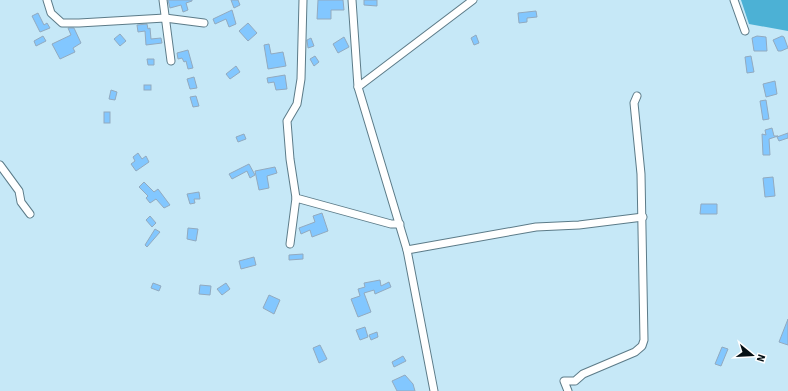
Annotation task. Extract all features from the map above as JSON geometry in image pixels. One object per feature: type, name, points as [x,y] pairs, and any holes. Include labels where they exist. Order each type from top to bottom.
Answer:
[{"type":"street","points":[[47,0],[51,13],[62,23],[79,24],[165,18],[204,23]]},
{"type":"street","points":[[163,0],[171,61]]},
{"type":"street","points":[[290,244],[296,198],[290,159],[287,121],[297,104],[301,79],[303,0]]},
{"type":"street","points":[[352,0],[358,87],[408,250],[434,391]]},
{"type":"street","points":[[358,87],[473,0]]},
{"type":"street","points":[[734,0],[745,30]]},
{"type":"street","points":[[568,391],[564,381],[575,381],[583,374],[635,352],[642,346],[645,336],[642,291],[642,174],[634,103],[637,96]]},
{"type":"street","points":[[0,165],[20,191],[21,202],[30,214]]},
{"type":"street","points":[[296,198],[391,224],[400,224]]},
{"type":"street","points":[[408,250],[536,227],[579,225],[643,218]]},
{"type":"shaded area","points":[[741,0],[788,0],[788,31],[749,24]]},
{"type":"building","points":[[168,0],[192,1],[186,3],[188,10],[183,12],[181,5],[170,8]]},
{"type":"building","points":[[231,0],[238,0],[240,5],[234,8]]},
{"type":"building","points":[[318,0],[343,0],[344,10],[331,10],[331,19],[317,19]]},
{"type":"building","points":[[364,0],[377,0],[377,6],[364,5]]},
{"type":"building","points":[[232,10],[236,24],[229,27],[226,19],[215,24],[213,19]]},
{"type":"building","points":[[536,11],[537,17],[527,18],[527,22],[519,23],[518,13]]},
{"type":"building","points":[[38,13],[44,25],[47,23],[50,28],[40,32],[32,16]]},
{"type":"building","points":[[248,23],[257,33],[248,41],[239,31]]},
{"type":"building","points":[[147,24],[148,29],[150,28],[151,39],[161,38],[162,43],[146,45],[145,31],[138,32],[137,25]]},
{"type":"building","points":[[68,28],[74,28],[81,43],[73,48],[75,52],[60,59],[52,44],[71,35]]},
{"type":"building","points":[[120,34],[126,41],[120,46],[114,39]]},
{"type":"building","points":[[476,35],[479,43],[474,45],[471,38]]},
{"type":"building","points":[[43,36],[46,41],[36,46],[34,41]]},
{"type":"building","points":[[757,36],[766,37],[767,51],[754,51],[752,38]]},
{"type":"building","points":[[782,36],[784,37],[788,48],[778,51],[773,40]]},
{"type":"building","points":[[344,37],[349,47],[338,53],[333,44]]},
{"type":"building","points":[[311,38],[314,46],[308,48],[307,40]]},
{"type":"building","points":[[269,44],[271,54],[283,52],[286,66],[268,69],[264,45]]},
{"type":"building","points":[[188,50],[193,68],[188,69],[186,61],[184,62],[182,58],[178,59],[177,53]]},
{"type":"building","points":[[315,56],[319,62],[314,66],[310,59]]},
{"type":"building","points":[[751,56],[754,72],[747,73],[745,57]]},
{"type":"building","points":[[147,59],[154,59],[154,65],[148,65]]},
{"type":"building","points":[[236,66],[240,72],[230,79],[226,74]]},
{"type":"building","points":[[285,75],[287,89],[276,90],[274,82],[268,83],[267,78]]},
{"type":"building","points":[[194,77],[197,88],[190,89],[187,79]]},
{"type":"building","points":[[775,81],[777,94],[766,97],[763,84]]},
{"type":"building","points":[[144,85],[151,85],[151,90],[144,90]]},
{"type":"building","points":[[111,90],[117,92],[115,100],[109,99]]},
{"type":"building","points":[[196,96],[199,106],[193,107],[190,97]]},
{"type":"building","points":[[766,100],[769,119],[763,120],[760,101]]},
{"type":"building","points":[[104,112],[110,112],[110,123],[104,123]]},
{"type":"building","points":[[772,128],[774,136],[778,136],[769,139],[770,155],[763,155],[762,134],[766,135],[765,130]]},
{"type":"building","points":[[788,133],[788,138],[779,141],[777,137]]},
{"type":"building","points":[[244,134],[246,139],[238,142],[236,137]]},
{"type":"building","points":[[138,153],[142,159],[146,156],[149,162],[136,171],[131,164],[135,161],[133,157]]},
{"type":"building","points":[[249,164],[255,175],[250,178],[247,171],[232,179],[229,174]]},
{"type":"building","points":[[275,167],[277,173],[267,176],[269,188],[259,190],[255,171]]},
{"type":"building","points":[[773,177],[775,196],[765,197],[763,178]]},
{"type":"building","points":[[144,182],[154,192],[158,189],[170,205],[164,208],[156,199],[150,203],[146,198],[148,196],[139,187]]},
{"type":"building","points":[[199,192],[200,199],[194,199],[195,203],[190,204],[187,194]]},
{"type":"building","points":[[701,204],[717,204],[717,214],[700,214]]},
{"type":"building","points":[[322,213],[328,231],[312,237],[310,230],[301,234],[299,228],[315,222],[313,216]]},
{"type":"building","points":[[150,216],[156,223],[152,227],[146,220]]},
{"type":"building","points":[[188,228],[198,229],[196,241],[187,239]]},
{"type":"building","points":[[155,229],[160,232],[147,247],[145,245]]},
{"type":"building","points":[[303,254],[303,259],[289,260],[289,255]]},
{"type":"building","points":[[254,257],[256,265],[241,269],[239,261]]},
{"type":"building","points":[[380,280],[381,286],[389,282],[391,287],[375,294],[374,290],[364,293],[371,312],[358,317],[351,299],[360,296],[358,289],[365,287],[364,283]]},
{"type":"building","points":[[153,283],[161,286],[159,291],[151,288]]},
{"type":"building","points":[[226,283],[230,289],[222,295],[217,289]]},
{"type":"building","points":[[200,285],[211,286],[210,295],[199,294]]},
{"type":"building","points":[[269,295],[280,300],[274,314],[263,308]]},
{"type":"building","points":[[788,319],[788,345],[779,342]]},
{"type":"building","points":[[365,327],[368,337],[360,340],[356,330]]},
{"type":"building","points":[[377,332],[378,337],[371,340],[369,335]]},
{"type":"building","points":[[320,345],[327,359],[319,363],[313,348]]},
{"type":"building","points":[[722,347],[728,349],[721,366],[715,364]]},
{"type":"building","points":[[403,356],[406,361],[394,367],[392,362]]},
{"type":"building","points":[[405,375],[413,384],[415,391],[397,391],[392,381]]}]
